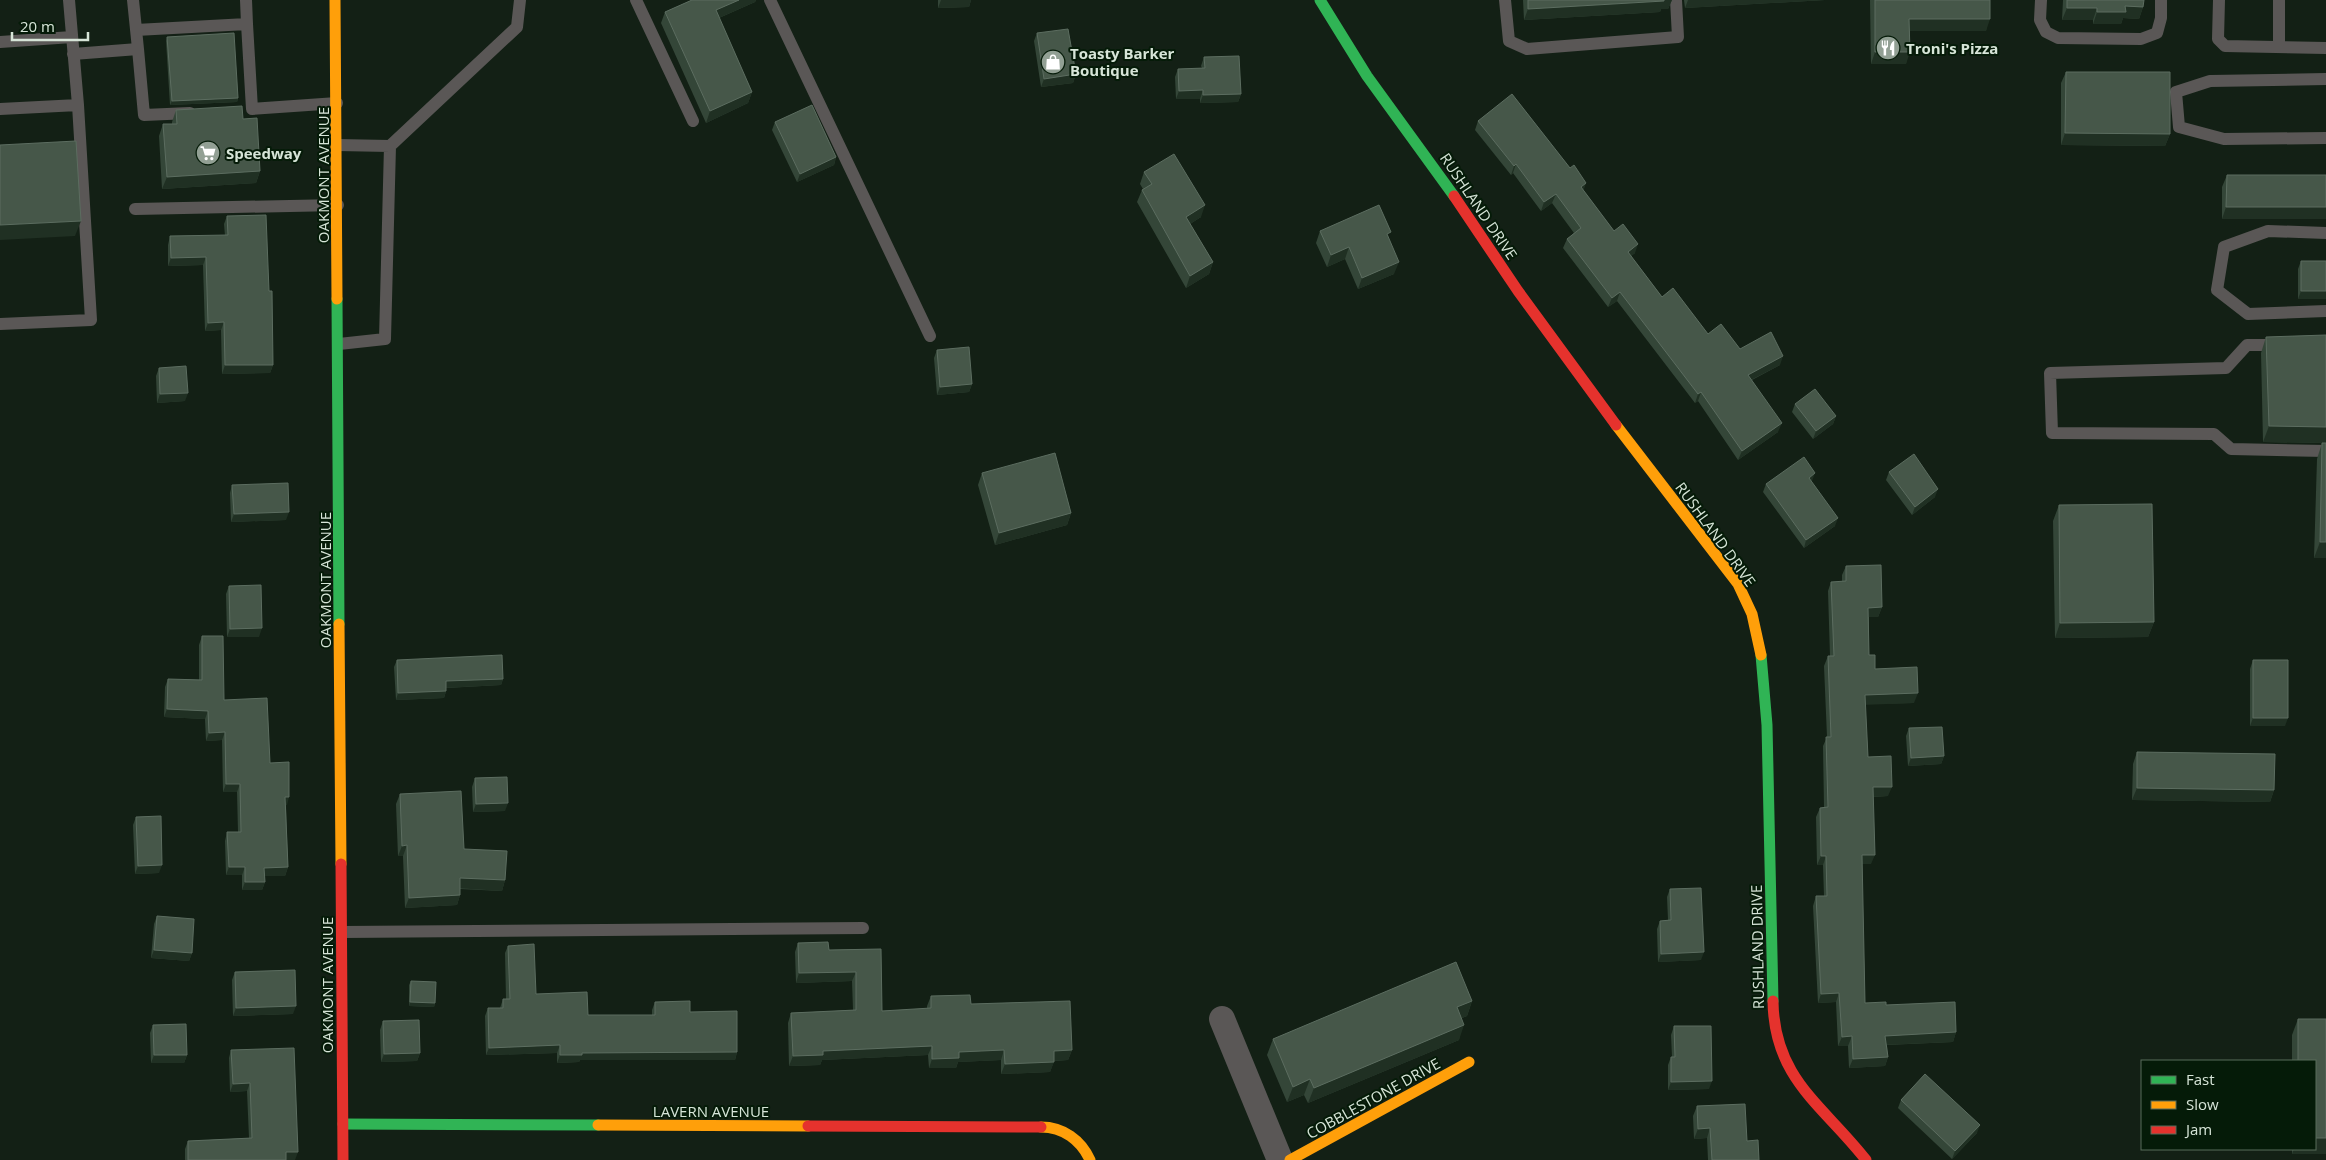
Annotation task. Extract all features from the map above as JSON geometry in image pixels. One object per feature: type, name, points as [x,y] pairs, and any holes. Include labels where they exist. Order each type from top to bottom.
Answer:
[{"type":"street","name":"OAKMONT AVENUE","points":[[335,0],[338,145],[343,1160]]},
{"type":"street","name":"RUSHLAND DRIVE","points":[[1320,0],[1367,76],[1428,157],[1518,291],[1600,404],[1738,584],[1752,614],[1762,661],[1767,725],[1773,1022],[1781,1052],[1793,1077],[1851,1139],[1866,1160]]},
{"type":"street","points":[[1222,1019],[1280,1160]]},
{"type":"street","name":"COBBLESTONE DRIVE","points":[[1290,1160],[1469,1062]]},
{"type":"street","name":"LAVERN AVENUE","points":[[343,1124],[1046,1127],[1062,1130],[1076,1138],[1086,1149],[1090,1160]]},
{"type":"lane","points":[[0,324],[91,320],[78,104],[69,0]]},
{"type":"lane","points":[[133,0],[144,115],[203,112]]},
{"type":"lane","points":[[246,0],[247,110],[337,103]]},
{"type":"lane","points":[[338,145],[390,146],[517,27],[520,0]]},
{"type":"lane","points":[[636,0],[693,121]]},
{"type":"lane","points":[[770,0],[930,336]]},
{"type":"lane","points":[[1505,0],[1509,41],[1527,49],[1678,37],[1676,0]]},
{"type":"lane","points":[[2041,0],[2040,20],[2046,32],[2058,38],[2132,39],[2142,39],[2157,33],[2161,18],[2161,0]]},
{"type":"lane","points":[[2219,0],[2218,39],[2225,46],[2326,48]]},
{"type":"lane","points":[[2279,0],[2279,46]]},
{"type":"lane","points":[[136,30],[247,24]]},
{"type":"lane","points":[[0,42],[72,37]]},
{"type":"lane","points":[[74,54],[138,49]]},
{"type":"lane","points":[[2326,79],[2210,81],[2176,92],[2179,127],[2224,139],[2326,138]]},
{"type":"lane","points":[[0,109],[78,104]]},
{"type":"lane","points":[[339,344],[385,339],[390,146]]},
{"type":"lane","points":[[135,209],[338,205]]},
{"type":"lane","points":[[2326,233],[2268,231],[2224,247],[2217,290],[2248,314],[2326,311]]},
{"type":"lane","points":[[2296,344],[2247,345],[2226,368],[2050,374],[2052,433],[2214,434],[2231,449],[2326,451]]},
{"type":"lane","points":[[342,932],[863,928]]},
{"type":"building","points":[[692,0],[739,0],[716,10],[752,92],[710,111],[665,12]]},
{"type":"building","points":[[1528,0],[1664,0],[1664,1],[1528,9]]},
{"type":"building","name":"Troni's Pizza","points":[[1875,0],[1990,0],[1990,19],[1909,19],[1910,52],[1875,52]]},
{"type":"building","points":[[2067,0],[2144,0],[2143,7],[2125,6],[2126,12],[2097,12],[2097,8],[2067,8]]},
{"type":"building","name":"Toasty Barker Boutique","points":[[1068,29],[1076,74],[1044,79],[1037,33]]},
{"type":"building","points":[[234,33],[238,98],[172,101],[167,37]]},
{"type":"building","points":[[1239,56],[1241,94],[1203,95],[1203,90],[1179,91],[1178,69],[1205,68],[1204,57]]},
{"type":"building","points":[[2066,72],[2170,72],[2170,134],[2065,133]]},
{"type":"building","points":[[1512,94],[1570,168],[1574,165],[1586,183],[1581,187],[1614,231],[1623,224],[1638,244],[1628,252],[1662,297],[1673,288],[1708,334],[1721,324],[1740,349],[1771,332],[1783,356],[1748,375],[1782,423],[1742,451],[1701,392],[1698,394],[1620,292],[1612,298],[1567,239],[1581,228],[1556,194],[1544,202],[1516,164],[1514,166],[1478,121]]},
{"type":"building","points":[[812,105],[836,157],[800,174],[775,122]]},
{"type":"building","points":[[242,106],[243,119],[257,118],[260,171],[167,177],[163,124],[177,124],[176,110]]},
{"type":"building","points":[[76,141],[81,221],[0,225],[0,145]]},
{"type":"building","points":[[1174,154],[1205,205],[1186,217],[1213,262],[1190,276],[1142,190],[1152,184],[1144,172]]},
{"type":"building","points":[[2227,175],[2326,175],[2326,207],[2226,207]]},
{"type":"building","points":[[1379,205],[1391,232],[1387,234],[1399,262],[1362,278],[1349,247],[1331,255],[1320,231]]},
{"type":"building","points":[[266,215],[269,291],[272,291],[273,365],[225,365],[224,322],[208,323],[206,257],[171,258],[170,236],[228,235],[227,216]]},
{"type":"building","points":[[2301,261],[2326,261],[2326,291],[2301,291]]},
{"type":"building","points":[[2326,335],[2326,427],[2269,426],[2266,337]]},
{"type":"building","points":[[969,347],[972,384],[940,387],[937,350]]},
{"type":"building","points":[[186,366],[188,393],[160,394],[159,368]]},
{"type":"building","points":[[1815,389],[1836,416],[1816,431],[1795,404]]},
{"type":"building","points":[[2322,443],[2326,443],[2326,542],[2320,542]]},
{"type":"building","points":[[1055,453],[1071,513],[999,533],[982,473]]},
{"type":"building","points":[[1914,454],[1938,489],[1915,507],[1889,472]]},
{"type":"building","points":[[1804,457],[1815,473],[1809,478],[1838,518],[1806,540],[1766,484]]},
{"type":"building","points":[[288,483],[289,512],[234,514],[232,485]]},
{"type":"building","points":[[2152,504],[2154,622],[2060,623],[2059,505]]},
{"type":"building","points":[[1881,565],[1882,607],[1868,608],[1869,655],[1875,655],[1875,669],[1917,667],[1918,693],[1865,695],[1868,757],[1891,756],[1892,787],[1873,787],[1875,855],[1862,855],[1865,1003],[1886,1002],[1886,1005],[1955,1002],[1956,1032],[1885,1036],[1888,1057],[1853,1059],[1852,1036],[1842,1037],[1839,993],[1821,994],[1816,896],[1827,896],[1826,856],[1821,856],[1820,808],[1828,807],[1826,737],[1831,737],[1828,656],[1834,656],[1831,582],[1846,581],[1846,566]]},
{"type":"building","points":[[261,585],[262,628],[230,629],[229,586]]},
{"type":"building","points":[[202,636],[223,636],[224,700],[267,698],[270,763],[289,762],[289,797],[285,797],[288,867],[264,868],[265,882],[245,882],[245,867],[229,867],[227,832],[241,832],[240,784],[226,784],[225,732],[209,733],[208,711],[167,709],[168,679],[202,680]]},
{"type":"building","points":[[502,655],[503,679],[446,681],[446,691],[398,693],[397,660]]},
{"type":"building","points":[[2253,660],[2288,660],[2288,718],[2253,718]]},
{"type":"building","points":[[1942,727],[1944,756],[1911,758],[1909,728]]},
{"type":"building","points":[[2137,752],[2275,754],[2274,790],[2137,788]]},
{"type":"building","points":[[507,777],[508,803],[476,804],[475,778]]},
{"type":"building","points":[[461,791],[464,849],[507,851],[505,880],[460,878],[460,895],[409,898],[407,845],[402,846],[400,794]]},
{"type":"building","points":[[161,816],[162,865],[138,866],[136,817]]},
{"type":"building","points":[[1701,888],[1704,952],[1661,954],[1660,921],[1671,920],[1670,889]]},
{"type":"building","points":[[157,916],[194,919],[192,953],[154,950]]},
{"type":"building","points":[[828,942],[829,950],[881,949],[882,1011],[931,1008],[931,996],[970,995],[971,1004],[1070,1001],[1072,1050],[1054,1051],[1054,1062],[1005,1064],[1004,1050],[959,1052],[959,1058],[932,1059],[932,1046],[823,1051],[823,1055],[793,1056],[791,1013],[856,1010],[856,972],[799,973],[798,943]]},
{"type":"building","points":[[534,944],[536,994],[587,992],[588,1015],[655,1015],[655,1002],[690,1001],[690,1012],[737,1011],[737,1052],[582,1053],[582,1055],[560,1055],[560,1045],[489,1048],[488,1008],[503,1008],[503,999],[510,999],[508,946]]},
{"type":"building","points":[[1456,962],[1472,1001],[1457,1007],[1464,1025],[1314,1088],[1310,1079],[1293,1087],[1273,1039]]},
{"type":"building","points":[[295,970],[296,1006],[236,1008],[235,972]]},
{"type":"building","points":[[411,981],[436,982],[435,1003],[410,1002]]},
{"type":"building","points":[[2298,1019],[2326,1019],[2326,1138],[2316,1138],[2316,1060],[2298,1060]]},
{"type":"building","points":[[419,1020],[420,1053],[384,1054],[383,1021]]},
{"type":"building","points":[[186,1024],[187,1055],[154,1055],[153,1025]]},
{"type":"building","points":[[1674,1026],[1711,1026],[1712,1081],[1671,1082],[1671,1057],[1675,1057]]},
{"type":"building","points":[[294,1048],[298,1152],[286,1152],[286,1160],[188,1160],[188,1141],[252,1138],[250,1083],[233,1084],[231,1050]]},
{"type":"building","points":[[1925,1074],[1980,1125],[1955,1151],[1901,1100]]},
{"type":"building","points":[[1745,1104],[1747,1141],[1758,1140],[1759,1160],[1712,1160],[1710,1128],[1698,1129],[1697,1106]]},
{"type":"traffic: fast","points":[[1320,0],[1367,76],[1454,196]]},
{"type":"traffic: fast","points":[[337,299],[339,624]]},
{"type":"traffic: fast","points":[[1761,655],[1767,725],[1773,1001]]},
{"type":"traffic: fast","points":[[343,1124],[598,1125]]},
{"type":"traffic: slow","points":[[335,0],[337,299]]},
{"type":"traffic: slow","points":[[1616,425],[1738,584],[1752,614],[1761,655]]},
{"type":"traffic: slow","points":[[339,624],[341,864]]},
{"type":"traffic: slow","points":[[1290,1160],[1469,1062]]},
{"type":"traffic: slow","points":[[598,1125],[808,1126]]},
{"type":"traffic: slow","points":[[1041,1127],[1057,1129],[1070,1136],[1082,1146],[1090,1160]]},
{"type":"traffic: jam","points":[[1454,196],[1518,291],[1616,425]]},
{"type":"traffic: jam","points":[[341,864],[343,1160]]},
{"type":"traffic: jam","points":[[1773,1001],[1776,1028],[1782,1051],[1792,1071],[1818,1106],[1866,1160]]},
{"type":"traffic: jam","points":[[808,1126],[1041,1127]]},
{"type":"place","name":"Troni's Pizza","points":[[1888,48]]},
{"type":"place","name":"Toasty Barker Boutique","points":[[1053,62]]},
{"type":"place","name":"Speedway","points":[[208,153]]}]
